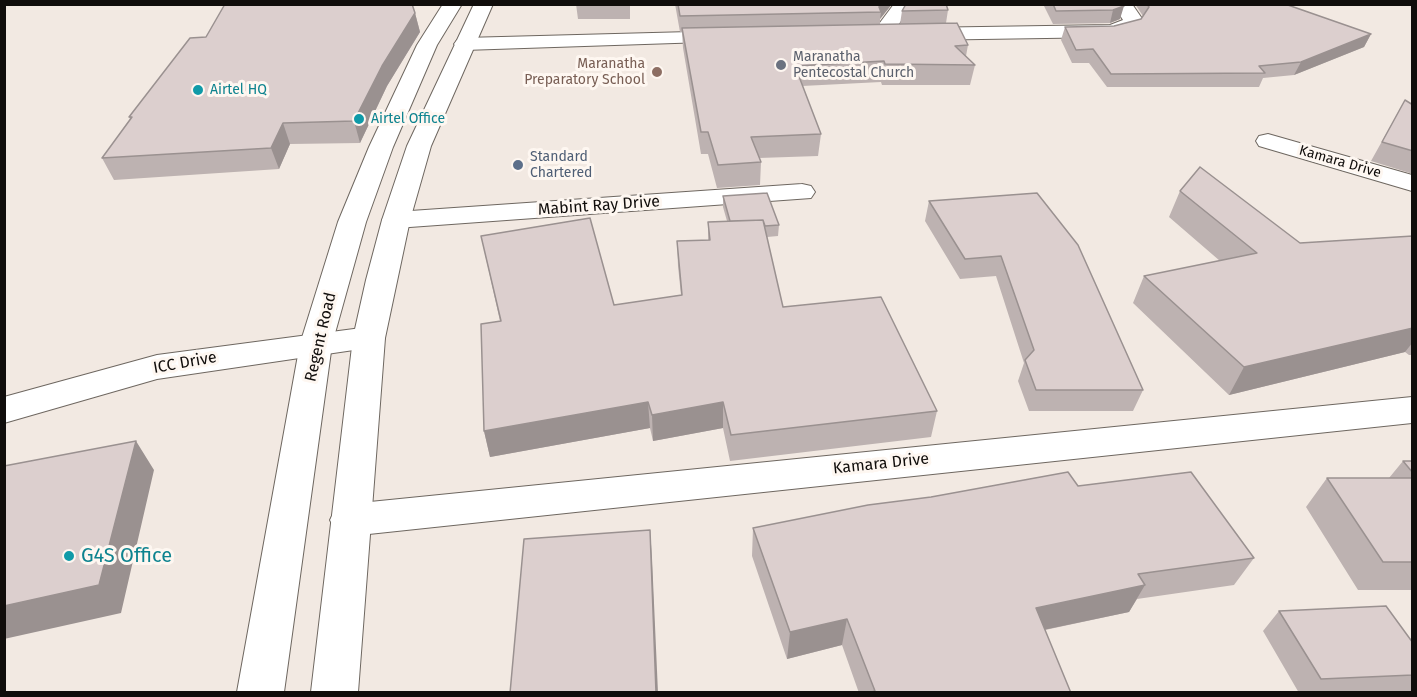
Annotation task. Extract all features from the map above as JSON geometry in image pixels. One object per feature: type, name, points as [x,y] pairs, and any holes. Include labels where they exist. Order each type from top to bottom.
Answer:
[{"type":"street","name":"Regent Road","points":[[260,693],[316,344],[352,222],[389,128],[427,45],[453,4]]},
{"type":"street","points":[[334,693],[369,338],[396,220],[427,126],[484,4]]},
{"type":"street","points":[[904,4],[882,29],[1110,31],[1129,26],[1133,20],[1122,4]]},
{"type":"street","points":[[464,44],[747,37]]},
{"type":"street","points":[[389,128],[427,126]]},
{"type":"street","name":"Kamara Drive","points":[[1268,141],[1413,183]]},
{"type":"street","name":"Mabint Ray Drive","points":[[396,220],[802,192]]},
{"type":"street","name":"ICC Drive","points":[[4,410],[157,367],[369,338]]},
{"type":"street","name":"Kamara Drive","points":[[350,520],[1413,410]]},
{"type":"building","points":[[225,4],[412,4],[415,13],[382,66],[354,121],[283,123],[271,148],[102,158],[132,117],[129,117],[190,38],[206,37]]},
{"type":"building","points":[[678,4],[881,4],[879,7],[881,12],[680,16]]},
{"type":"building","points":[[906,4],[946,4],[948,10],[902,11]]},
{"type":"building","points":[[1053,4],[1123,4],[1124,6],[1113,10],[1056,11]]},
{"type":"building","points":[[1147,4],[1285,4],[1371,34],[1301,62],[1259,66],[1265,73],[1111,74],[1093,49],[1076,50],[1065,27],[1114,26],[1141,19],[1149,7]]},
{"type":"building","points":[[957,23],[968,45],[955,46],[975,65],[885,64],[884,61],[795,66],[821,134],[751,137],[761,162],[718,165],[708,132],[701,132],[682,28]]},
{"type":"building","points":[[1405,100],[1413,105],[1413,151],[1382,142]]},
{"type":"building","points":[[1200,167],[1300,243],[1413,236],[1413,328],[1244,367],[1144,276],[1257,253],[1180,191]]},
{"type":"building","points":[[767,193],[779,225],[765,226],[763,220],[730,221],[723,196]]},
{"type":"building","points":[[1037,193],[1078,245],[1143,390],[1036,390],[1025,360],[1034,350],[1001,256],[965,259],[929,201]]},
{"type":"building","points":[[590,218],[614,305],[682,295],[677,241],[710,240],[708,222],[763,220],[783,307],[881,297],[937,411],[731,435],[723,402],[652,415],[648,402],[484,431],[481,324],[501,321],[481,236]]},
{"type":"building","name":"G4S Office","points":[[136,441],[99,585],[4,606],[4,466]]},
{"type":"building","points":[[1403,461],[1413,461],[1413,473]]},
{"type":"building","points":[[1068,472],[1078,486],[1191,472],[1254,558],[1138,574],[1145,585],[1036,608],[1071,693],[868,693],[875,691],[847,619],[790,632],[753,528],[868,505],[931,497]]},
{"type":"building","points":[[1327,478],[1413,478],[1413,562],[1383,562]]},
{"type":"building","points":[[650,530],[656,693],[510,693],[524,539]]},
{"type":"building","points":[[1386,606],[1413,643],[1413,675],[1321,679],[1279,611]]},
{"type":"place","name":"Maranatha Pentecostal Church","points":[[781,65]]},
{"type":"place","name":"Maranatha Preparatory School","points":[[657,72]]},
{"type":"place","name":"Airtel HQ","points":[[198,90]]},
{"type":"place","name":"Airtel Office","points":[[359,119]]},
{"type":"place","name":"Standard Chartered","points":[[518,165]]},
{"type":"place","name":"G4S Office","points":[[69,556]]}]
